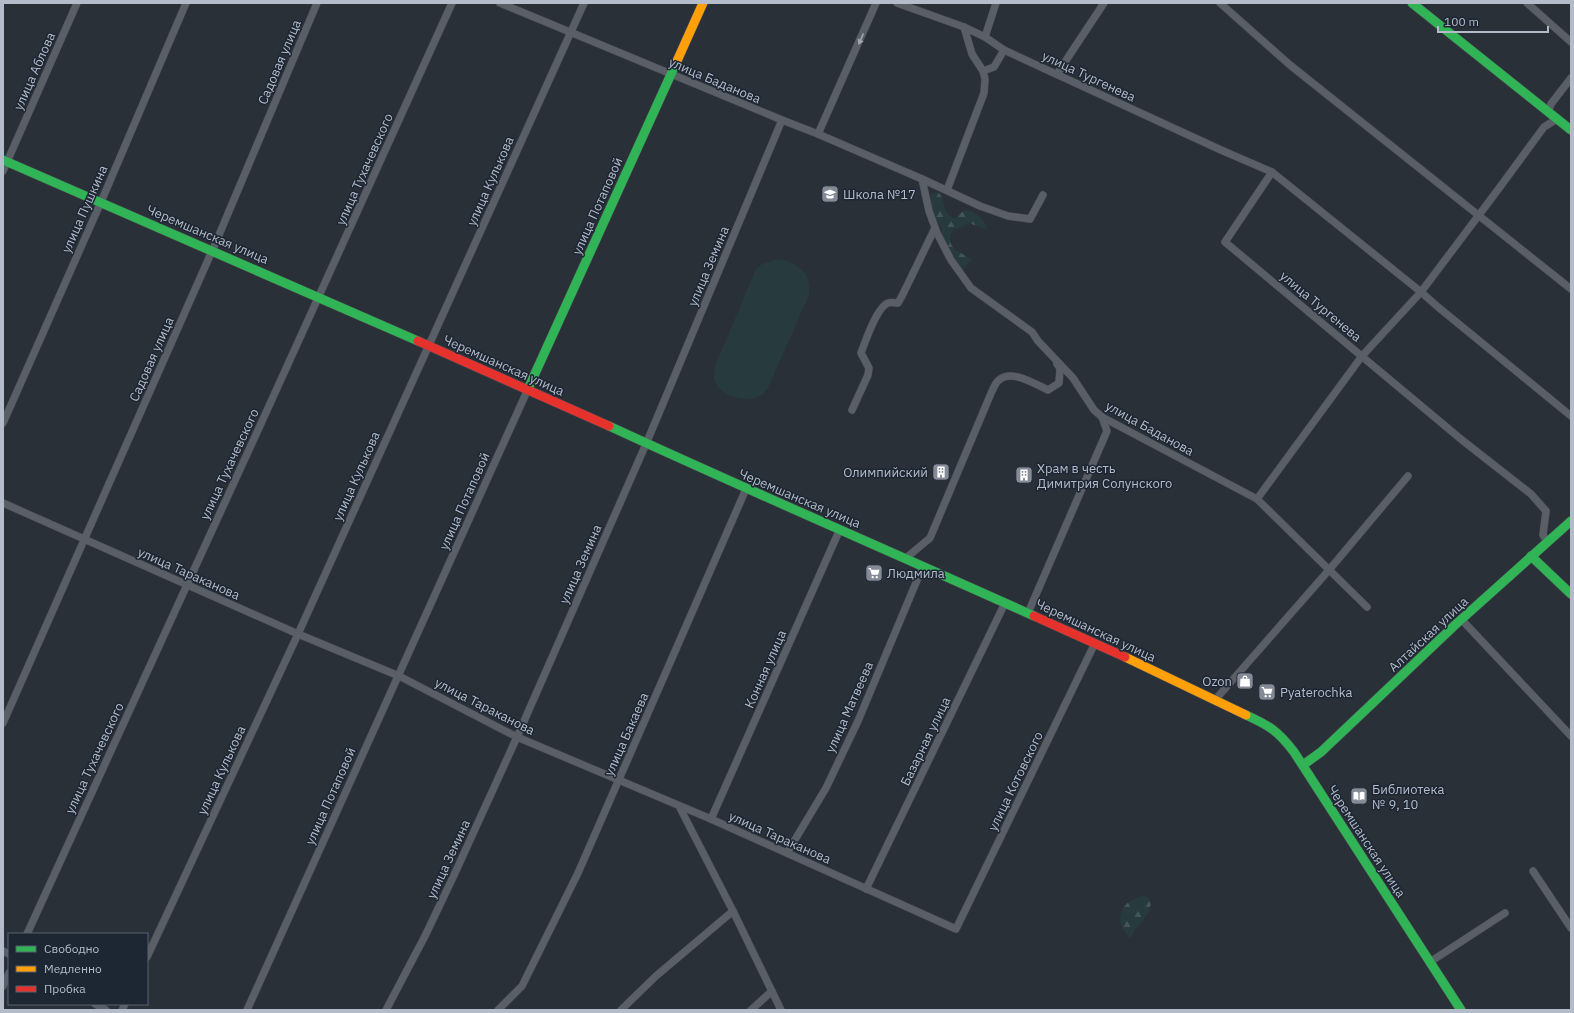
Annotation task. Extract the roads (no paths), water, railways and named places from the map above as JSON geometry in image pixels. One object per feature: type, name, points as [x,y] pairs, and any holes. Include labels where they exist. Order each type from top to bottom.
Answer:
[{"type":"main road","name":"улица Потаповой","points":[[528,389],[703,3]]},
{"type":"main road","points":[[1412,3],[1571,130]]},
{"type":"main road","name":"Черемшанская улица","points":[[5,161],[528,389],[746,489],[906,558],[1244,712],[1274,729],[1282,736],[1303,765],[1461,1010]]},
{"type":"main road","name":"Алтайская улица","points":[[1303,765],[1321,752],[1547,541],[1571,521]]},
{"type":"main road","points":[[1531,556],[1571,594]]},
{"type":"street","name":"улица Аблова","points":[[3,171],[5,161],[77,3]]},
{"type":"street","name":"улица Пушкина","points":[[3,423],[101,202],[186,3]]},
{"type":"street","name":"Садовая улица","points":[[3,723],[212,250],[317,3]]},
{"type":"street","name":"улица Тухачевского","points":[[27,933],[186,585],[320,298],[452,3]]},
{"type":"street","name":"улица Баданова","points":[[500,3],[818,134],[948,190],[980,206],[1008,216],[1030,219],[1043,195]]},
{"type":"street","name":"улица Кулькова","points":[[148,955],[298,634],[584,3]]},
{"type":"street","points":[[818,134],[876,3]]},
{"type":"street","name":"улица Тургенева","points":[[897,3],[964,27],[985,37],[1004,50],[1272,172],[1421,292],[1571,416]]},
{"type":"street","points":[[985,37],[996,3]]},
{"type":"street","points":[[1057,74],[1104,3]]},
{"type":"street","points":[[1220,3],[1290,65],[1571,288]]},
{"type":"street","points":[[1527,3],[1571,42]]},
{"type":"street","points":[[948,190],[984,93],[985,79],[983,71],[972,54],[964,27]]},
{"type":"street","points":[[983,71],[994,66],[1004,50]]},
{"type":"street","points":[[1548,112],[1551,104],[1571,78]]},
{"type":"street","name":"улица Тургенева","points":[[1272,172],[1225,242],[1362,356],[1421,292],[1544,127],[1557,119]]},
{"type":"street","name":"улица Земина","points":[[386,1010],[448,887],[517,737],[646,444],[782,120]]},
{"type":"street","name":"улица Баданова","points":[[922,179],[929,211],[935,228],[951,260],[971,288],[1032,332],[1052,357],[1074,378],[1094,410],[1102,417],[1257,499],[1367,607]]},
{"type":"street","points":[[852,410],[868,375],[869,368],[861,353],[866,338],[881,309],[887,303],[898,303],[935,228]]},
{"type":"street","points":[[1257,499],[1362,356],[1462,440],[1531,494],[1546,511],[1543,535],[1547,541]]},
{"type":"street","points":[[906,558],[930,538],[998,380],[1004,377],[1014,376],[1048,390],[1059,383],[1060,377],[1060,368],[1052,357]]},
{"type":"street","name":"улица Потаповой","points":[[247,1010],[528,389]]},
{"type":"street","points":[[1028,613],[1107,430],[1102,417]]},
{"type":"street","points":[[1215,700],[1329,570],[1408,476]]},
{"type":"street","name":"улица Бакаева","points":[[498,1010],[522,986],[578,873],[746,489]]},
{"type":"street","name":"улица Тараканова","points":[[3,503],[298,634],[399,676],[517,737],[618,781],[711,819],[956,929]]},
{"type":"street","name":"Конная улица","points":[[711,819],[840,529]]},
{"type":"street","name":"улица Матвеева","points":[[788,853],[826,788],[858,721],[923,566]]},
{"type":"street","name":"Базарная улица","points":[[866,889],[1005,603]]},
{"type":"street","points":[[1462,620],[1571,736]]},
{"type":"street","name":"улица Котовского","points":[[956,929],[1094,643]]},
{"type":"street","points":[[679,806],[733,911],[781,1010]]},
{"type":"street","points":[[1533,871],[1571,928]]},
{"type":"street","points":[[621,1010],[656,976],[733,911]]},
{"type":"street","points":[[1430,962],[1506,913]]},
{"type":"street","points":[[3,986],[8,975]]},
{"type":"street","points":[[751,1010],[772,991]]},
{"type":"street","points":[[97,1005],[106,1010]]},
{"type":"place","name":"Школа №17","points":[[830,194]]},
{"type":"place","name":"Олимпийский","points":[[941,472]]},
{"type":"place","name":"Храм в честь Димитрия Солунского","points":[[1024,475]]},
{"type":"place","name":"Людмила","points":[[874,573]]},
{"type":"place","name":"Ozon","points":[[1245,681]]},
{"type":"place","name":"Pyaterochka","points":[[1267,692]]},
{"type":"place","name":"Библиотека № 9, 10","points":[[1359,796]]}]
